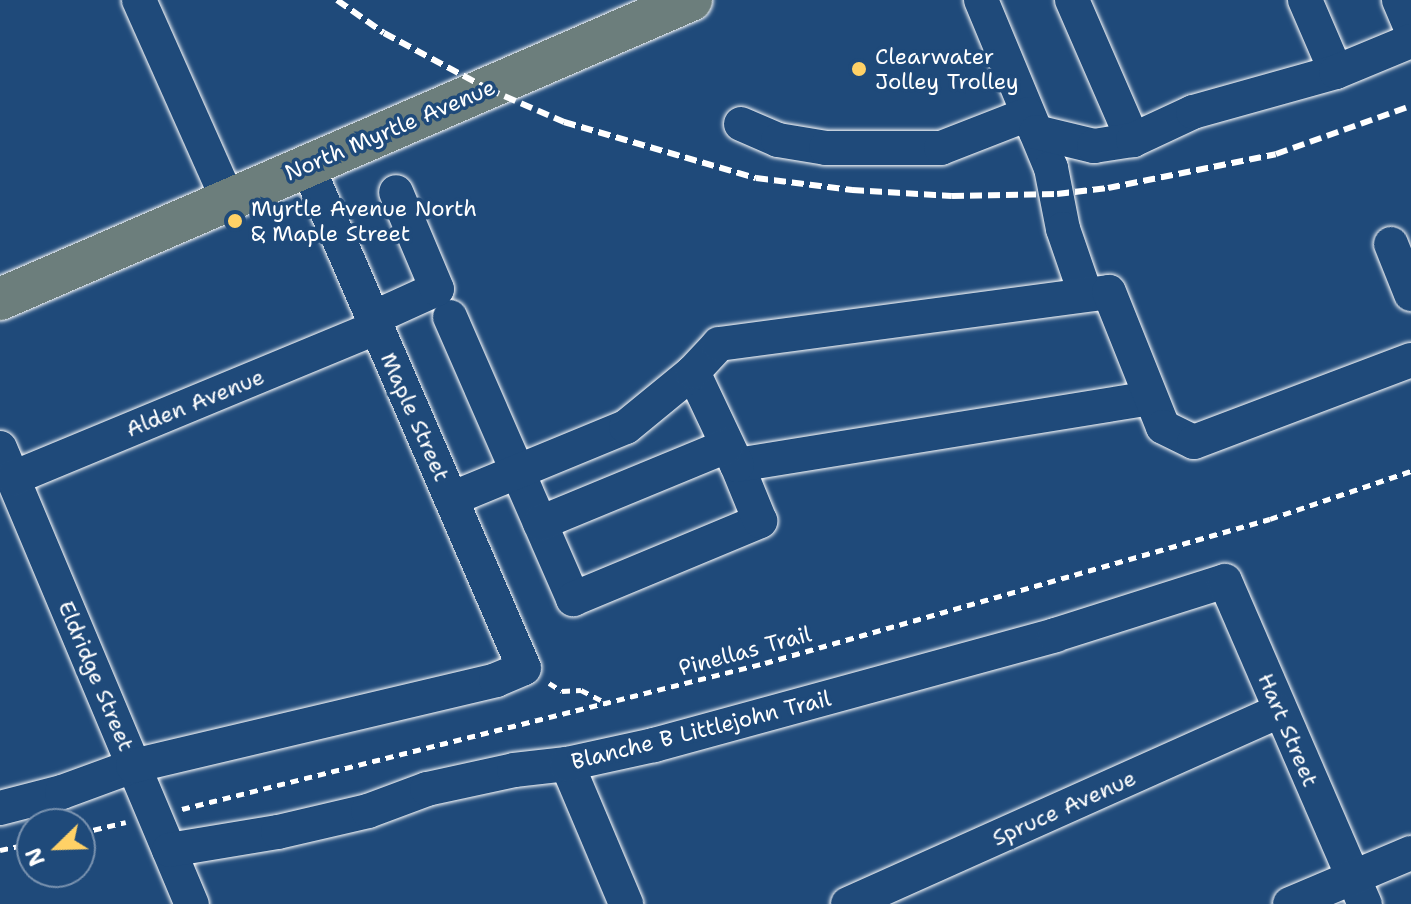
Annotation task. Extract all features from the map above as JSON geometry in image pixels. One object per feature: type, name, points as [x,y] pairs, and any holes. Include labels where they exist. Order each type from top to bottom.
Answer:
[{"type":"main road","name":"North Myrtle Avenue","points":[[0,299],[691,0]]},
{"type":"street","points":[[139,0],[228,200]]},
{"type":"street","points":[[981,0],[1051,168],[1063,229],[1085,293]]},
{"type":"street","points":[[1072,0],[1133,140]]},
{"type":"street","points":[[1305,0],[1336,72]]},
{"type":"street","points":[[1399,0],[1411,28]]},
{"type":"street","points":[[741,124],[778,140],[826,148],[941,148],[1032,123],[1094,146],[1133,140],[1193,112],[1336,72],[1411,41]]},
{"type":"street","name":"Maple Street","points":[[307,165],[524,668]]},
{"type":"street","name":"Alden Avenue","points":[[5,466],[375,323],[437,289],[396,192]]},
{"type":"street","points":[[1391,244],[1411,294]]},
{"type":"street","points":[[451,499],[626,427],[693,372],[719,344],[1109,292],[1163,427],[1194,442],[1411,360]]},
{"type":"street","points":[[450,317],[573,599],[760,521],[693,372]]},
{"type":"street","points":[[540,523],[732,455],[1150,398]]},
{"type":"street","name":"Eldridge Street","points":[[5,466],[192,904]]},
{"type":"street","name":"Hart Street","points":[[1225,581],[1358,891]]},
{"type":"street","name":"Blanche B Littlejohn Trail","points":[[169,850],[278,832],[368,811],[427,789],[654,745],[1055,635],[1225,581]]},
{"type":"street","points":[[0,808],[62,792],[133,766],[496,680],[524,668]]},
{"type":"street","name":"Spruce Avenue","points":[[848,904],[1279,711]]},
{"type":"street","points":[[567,764],[626,904]]},
{"type":"street","points":[[1290,904],[1358,891],[1411,853]]},
{"type":"path","name":"Pinellas Trail","points":[[96,829],[608,704],[1270,519],[1411,471]]},
{"type":"path","points":[[524,668],[562,691],[581,690],[608,704]]},
{"type":"railway","points":[[337,0],[384,33],[488,89],[564,122],[756,178],[852,190],[952,196],[1057,194],[1108,188],[1276,154],[1411,106]]},
{"type":"place","name":"Clearwater Jolley Trolley","points":[[859,69]]},
{"type":"place","name":"Myrtle Avenue North & Maple Street","points":[[235,221]]}]
